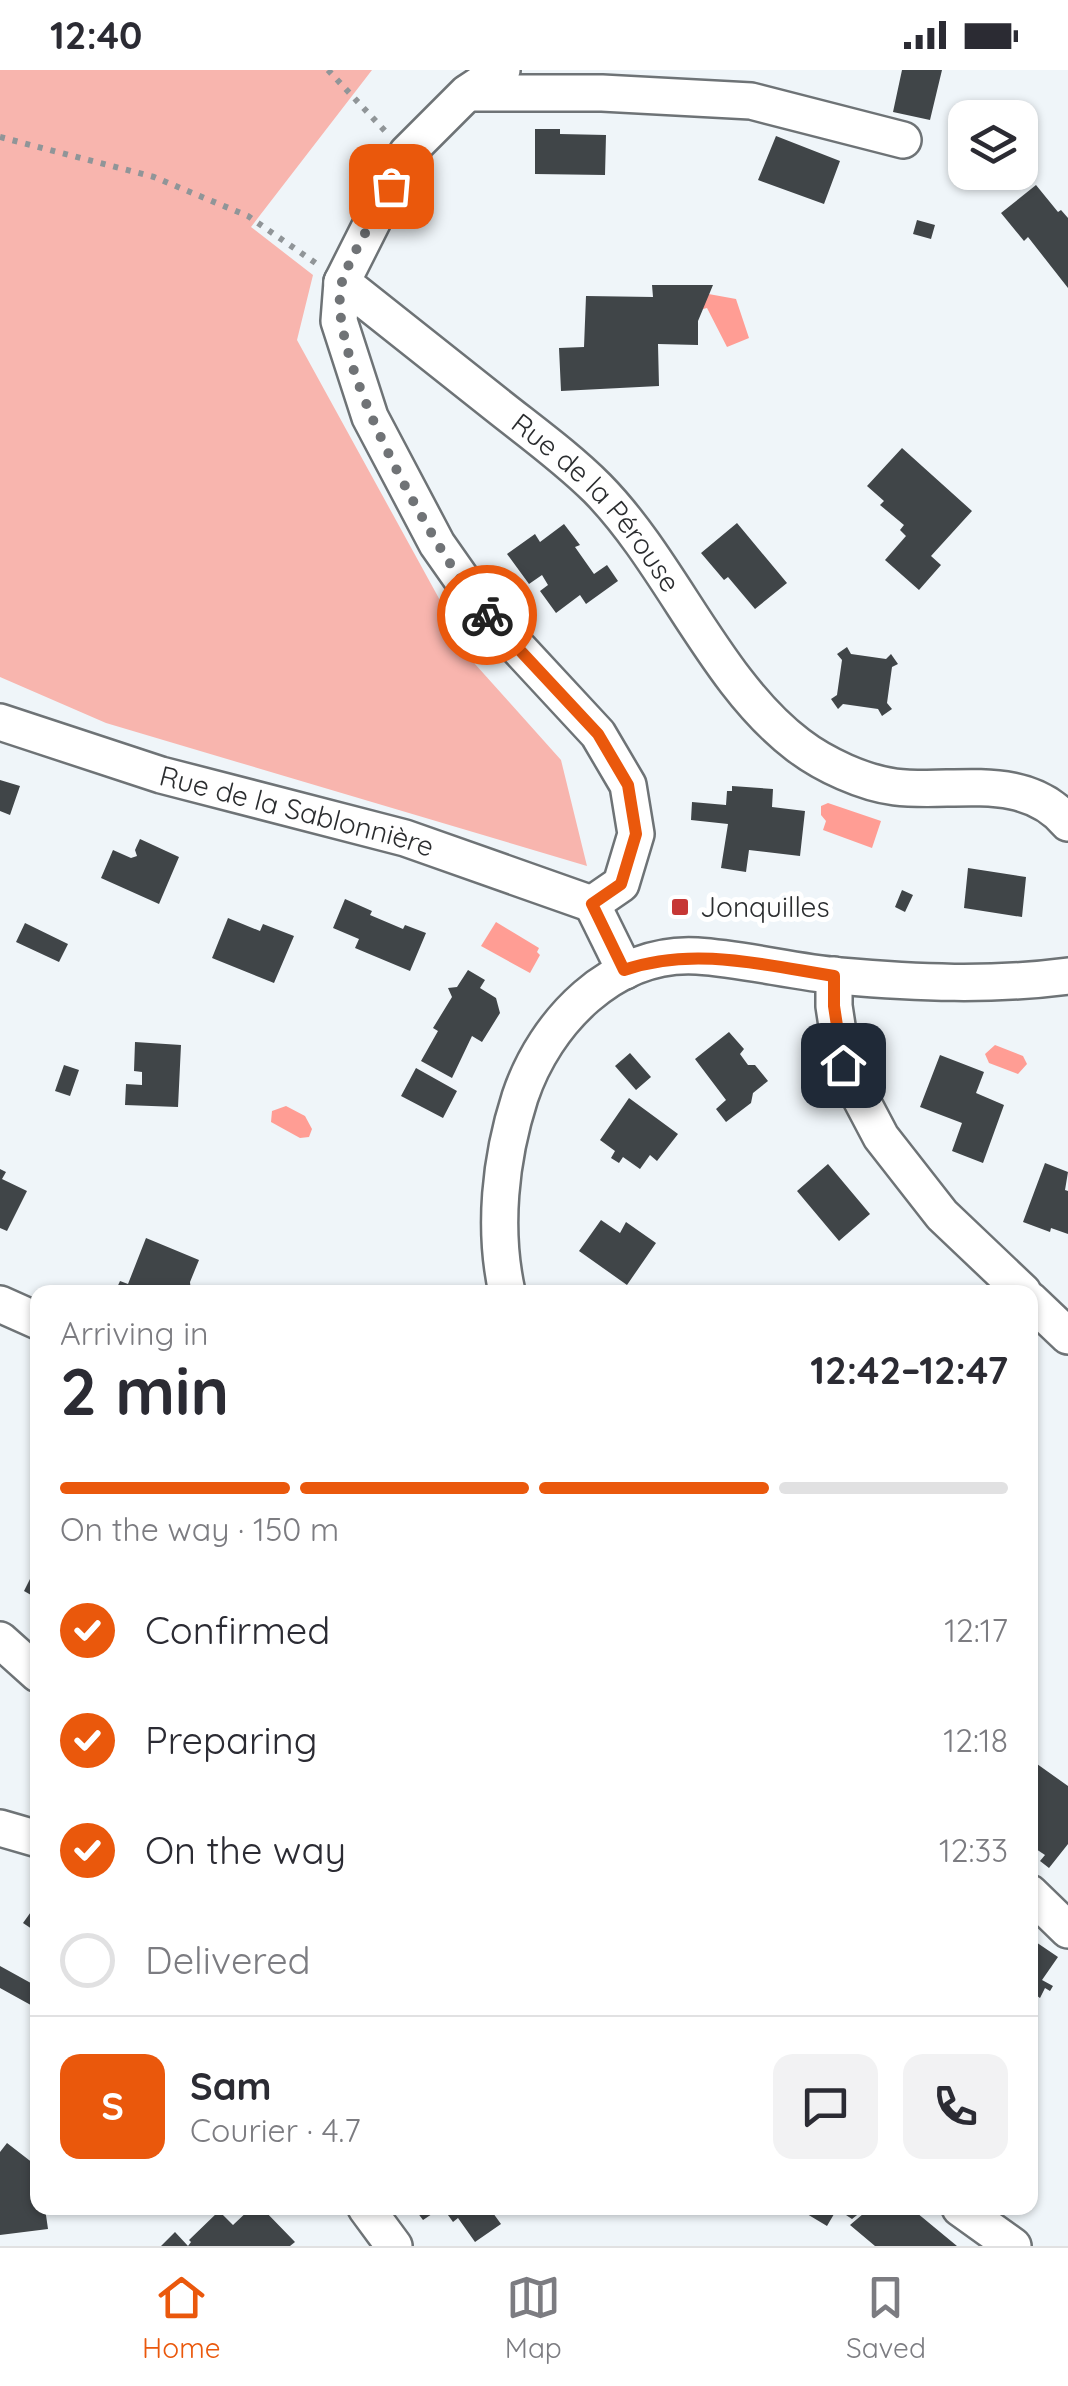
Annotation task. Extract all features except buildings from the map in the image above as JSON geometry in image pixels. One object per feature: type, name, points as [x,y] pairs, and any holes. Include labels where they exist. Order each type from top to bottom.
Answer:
[{"type":"street","points":[[502,70],[467,93],[407,154],[342,282],[340,321],[370,417],[438,544],[484,611],[598,734],[628,785],[636,834],[621,884],[592,904],[624,970]]},
{"type":"street","points":[[467,93],[602,92],[751,100],[903,140]]},
{"type":"street","name":"Rue de la Pérouse","points":[[342,282],[597,488],[641,541],[756,703],[800,747],[860,778],[895,787],[982,787],[1028,794],[1061,814],[1068,823]]},
{"type":"street","name":"Rue de la Sablonnière","points":[[0,722],[161,774],[405,838],[592,904]]},
{"type":"street","points":[[505,1285],[500,1230],[503,1169],[528,1073],[551,1034],[584,998],[624,970],[653,960],[694,956],[834,976],[934,984],[1068,976]]},
{"type":"street","points":[[834,976],[834,1006],[843,1065],[881,1137],[942,1215],[1015,1285]]},
{"type":"street","points":[[0,1304],[30,1317]]},
{"type":"street","points":[[1038,1308],[1068,1336]]},
{"type":"street","points":[[0,1640],[30,1667]]},
{"type":"street","points":[[1038,1901],[1068,1930]]},
{"type":"street","points":[[371,2215],[394,2246]]},
{"type":"street","points":[[970,2215],[1013,2246]]},
{"type":"path","points":[[328,70],[407,154]]},
{"type":"path","points":[[0,137],[154,177],[248,216],[342,282]]},
{"type":"shaded area","points":[[0,70],[372,70],[251,227],[313,275],[297,340],[475,664],[561,760],[587,866],[106,723],[0,677]]},
{"type":"shaded area","points":[[692,291],[736,299],[749,338],[727,347],[707,308],[703,309]]},
{"type":"shaded area","points":[[828,803],[881,821],[872,848],[823,830],[826,821],[821,806]]},
{"type":"shaded area","points":[[496,922],[539,948],[540,955],[530,973],[481,946]]},
{"type":"shaded area","points":[[995,1045],[1023,1056],[1027,1064],[1018,1074],[989,1063],[985,1054]]},
{"type":"shaded area","points":[[286,1106],[305,1116],[312,1129],[309,1137],[300,1138],[271,1122],[272,1111]]},
{"type":"way so far","points":[[391,186],[342,282],[340,321],[370,417],[438,544],[487,615]]},
{"type":"place","name":"Jonquilles","points":[[680,907]]},
{"type":"route","points":[[487,615],[598,734],[628,785],[636,834],[621,884],[592,904],[624,970],[653,960],[694,956],[834,976],[834,1006],[843,1065]]}]
